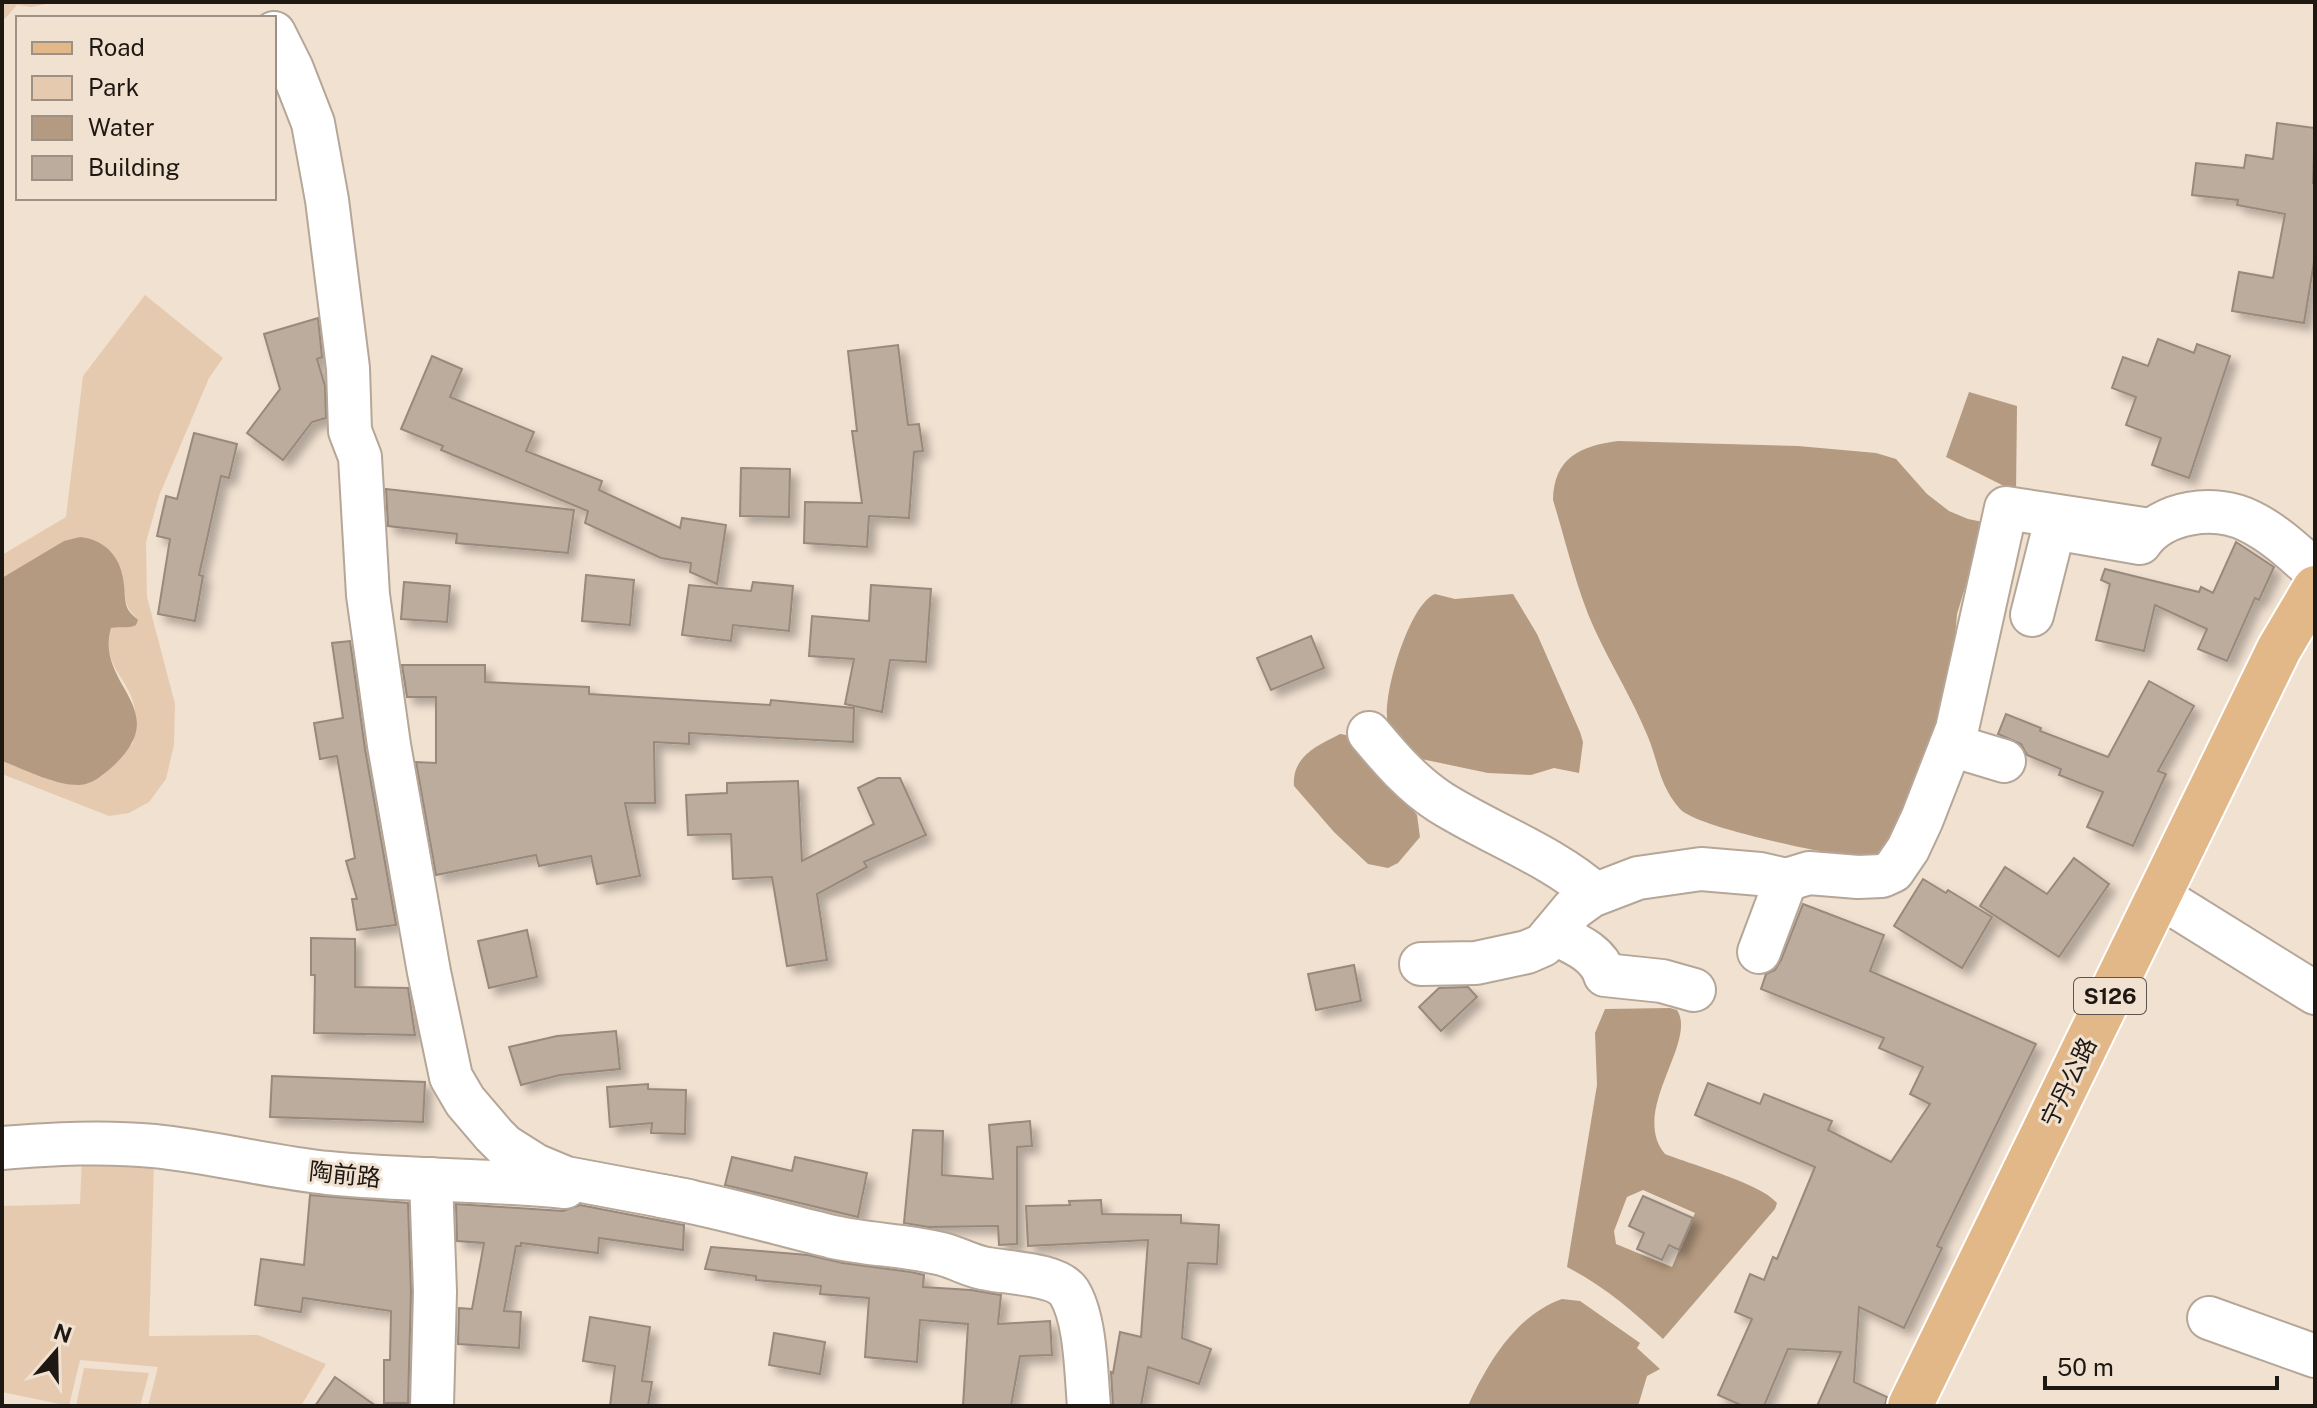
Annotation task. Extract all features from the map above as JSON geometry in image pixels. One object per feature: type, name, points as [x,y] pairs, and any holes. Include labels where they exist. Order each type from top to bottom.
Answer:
[{"type":"main road","name":"宁丹公路","points":[[1910,1406],[2279,649],[2315,588]]},
{"type":"street","points":[[276,37],[313,123],[327,200],[348,368],[350,431],[360,457],[368,595],[389,745],[451,1077],[465,1101],[505,1146],[535,1165],[566,1178],[689,1201],[836,1238],[917,1248],[981,1268],[1042,1277],[1060,1283],[1068,1292],[1075,1309],[1082,1339],[1089,1406]]},
{"type":"street","points":[[1421,964],[1476,963],[1527,952],[1543,945],[1573,909],[1595,894],[1638,878],[1701,869],[1749,872],[1786,880],[1809,873],[1858,877],[1882,876],[1893,871],[1908,849],[1951,745],[1965,698],[2006,508],[2150,530]]},
{"type":"street","points":[[2032,615],[2054,528],[2140,543],[2150,530],[2168,520],[2190,514],[2236,516],[2285,545],[2315,571]]},
{"type":"street","points":[[1369,733],[1398,768],[1437,800],[1563,869],[1595,894]]},
{"type":"street","points":[[1951,745],[2004,761]]},
{"type":"street","points":[[1759,952],[1786,880]]},
{"type":"street","points":[[2159,896],[2315,993]]},
{"type":"street","points":[[1553,933],[1587,951],[1598,961],[1605,975],[1662,981],[1694,990]]},
{"type":"street","name":"陶前路","points":[[2,1148],[126,1144],[209,1153],[324,1173],[547,1186],[689,1201]]},
{"type":"street","points":[[431,1179],[435,1292],[432,1406]]},
{"type":"street","points":[[2209,1318],[2315,1356]]},
{"type":"green space","points":[[2,2],[55,2],[32,7],[17,5],[2,22]]},
{"type":"green space","points":[[145,295],[223,358],[209,378],[159,496],[146,542],[147,597],[175,704],[174,745],[166,779],[149,802],[129,813],[109,816],[2,774],[2,761],[52,780],[101,777],[133,743],[134,705],[109,652],[111,628],[136,617],[126,602],[122,572],[2,578],[2,555],[66,517],[83,376]]},
{"type":"green space","points":[[82,1155],[154,1163],[149,1336],[258,1335],[326,1364],[301,1406],[148,1406],[158,1367],[80,1360],[69,1406],[2,1392],[2,1206],[80,1204]]},
{"type":"green space","points":[[84,1368],[149,1373],[140,1406],[76,1406]]},
{"type":"water","points":[[1969,392],[2017,406],[2016,492],[1946,457]]},
{"type":"water","points":[[1618,441],[1798,446],[1876,453],[1896,459],[1927,494],[1949,511],[1988,523],[1990,527],[1957,614],[1951,684],[1897,854],[1867,859],[1768,840],[1692,816],[1673,800],[1642,723],[1588,613],[1553,500],[1558,473],[1572,456],[1592,446]]},
{"type":"water","points":[[80,537],[98,542],[116,559],[123,576],[126,605],[138,620],[133,626],[111,628],[109,648],[113,666],[136,713],[136,729],[129,747],[111,768],[83,785],[50,780],[2,761],[2,578],[64,541]]},
{"type":"water","points":[[1435,594],[1455,599],[1513,594],[1537,634],[1580,732],[1583,742],[1579,773],[1554,768],[1531,775],[1488,773],[1407,756],[1388,724],[1389,694],[1407,633],[1425,601]]},
{"type":"water","points":[[1340,734],[1350,737],[1371,755],[1417,815],[1420,837],[1398,863],[1388,868],[1368,864],[1334,832],[1294,786],[1297,767],[1308,753]]},
{"type":"water","points":[[1605,1009],[1677,1010],[1681,1024],[1679,1040],[1659,1098],[1655,1118],[1656,1137],[1665,1154],[1742,1182],[1777,1203],[1663,1339],[1618,1300],[1567,1267],[1597,1085],[1595,1033]],"holes":[[[1643,1190],[1695,1213],[1672,1267],[1616,1244],[1614,1231],[1627,1197]]]},
{"type":"water","points":[[1562,1299],[1580,1301],[1640,1343],[1637,1348],[1660,1369],[1647,1376],[1638,1406],[1468,1406],[1494,1358],[1517,1329],[1546,1306]]},
{"type":"building","points":[[2277,123],[2315,128],[2315,256],[2304,323],[2232,311],[2239,272],[2273,278],[2285,214],[2237,205],[2238,200],[2192,195],[2196,163],[2244,168],[2246,155],[2273,159]]},
{"type":"building","points":[[318,318],[322,357],[317,359],[325,386],[326,418],[312,422],[283,460],[247,433],[280,389],[264,334]]},
{"type":"building","points":[[2158,339],[2194,353],[2197,344],[2230,356],[2189,478],[2152,465],[2161,438],[2126,425],[2136,397],[2112,388],[2123,357],[2148,366]]},
{"type":"building","points":[[898,345],[908,425],[919,424],[923,451],[914,452],[909,518],[869,516],[867,547],[804,543],[805,502],[862,503],[852,431],[857,431],[848,351]]},
{"type":"building","points":[[432,356],[462,369],[450,397],[534,432],[526,451],[602,481],[599,490],[680,528],[682,518],[726,525],[717,584],[690,572],[691,563],[661,558],[585,523],[588,511],[441,450],[443,446],[401,429]]},
{"type":"building","points":[[194,433],[237,444],[229,478],[221,476],[199,575],[203,576],[195,621],[158,614],[170,539],[157,536],[166,496],[177,499]]},
{"type":"building","points":[[741,468],[790,469],[789,517],[740,516]]},
{"type":"building","points":[[386,489],[574,510],[568,553],[456,543],[457,534],[388,526]]},
{"type":"building","points":[[2236,542],[2274,567],[2259,600],[2255,598],[2227,661],[2198,649],[2207,629],[2155,605],[2144,651],[2096,640],[2110,584],[2101,580],[2105,569],[2199,592],[2201,587],[2213,593]]},
{"type":"building","points":[[586,575],[634,580],[630,625],[582,621]]},
{"type":"building","points":[[404,582],[450,586],[447,622],[401,619]]},
{"type":"building","points":[[753,582],[793,586],[789,631],[733,625],[731,641],[682,635],[689,585],[751,591]]},
{"type":"building","points":[[871,585],[931,589],[926,662],[890,660],[882,712],[845,704],[854,659],[809,656],[812,616],[869,621]]},
{"type":"building","points":[[1311,636],[1324,668],[1271,690],[1257,658]]},
{"type":"building","points":[[350,641],[365,749],[396,925],[357,930],[352,899],[357,899],[346,861],[355,858],[337,756],[320,759],[314,723],[343,718],[332,643]]},
{"type":"building","points":[[402,665],[485,665],[485,682],[589,687],[589,694],[770,705],[771,700],[854,708],[853,742],[689,733],[689,744],[654,742],[655,803],[625,803],[640,876],[597,884],[591,856],[539,866],[536,855],[436,875],[416,762],[436,763],[436,697],[407,697]]},
{"type":"building","points":[[2149,681],[2194,706],[2158,771],[2166,774],[2133,846],[2087,827],[2103,792],[2059,775],[2061,769],[2027,755],[2021,744],[1998,734],[2006,714],[2041,728],[2040,731],[2108,757]]},
{"type":"building","points":[[878,778],[900,778],[926,835],[864,862],[867,867],[817,894],[827,960],[787,966],[772,877],[733,879],[731,834],[688,835],[686,795],[727,793],[727,783],[798,781],[802,861],[874,824],[858,788]]},
{"type":"building","points":[[2074,858],[2109,884],[2059,957],[1980,906],[2005,867],[2047,894]]},
{"type":"building","points":[[1923,879],[1946,893],[1948,890],[1992,917],[1962,968],[1894,926]]},
{"type":"building","points":[[1803,904],[1884,935],[1870,971],[2036,1044],[1937,1246],[1942,1248],[1904,1328],[1859,1307],[1854,1382],[1887,1397],[1885,1406],[1817,1406],[1841,1352],[1788,1349],[1764,1406],[1743,1406],[1718,1395],[1752,1319],[1735,1312],[1750,1274],[1764,1280],[1773,1257],[1777,1259],[1815,1167],[1695,1115],[1708,1083],[1760,1104],[1764,1094],[1832,1121],[1828,1130],[1891,1162],[1930,1104],[1910,1094],[1923,1067],[1879,1048],[1884,1038],[1761,989],[1766,974],[1775,970],[1781,960]]},
{"type":"building","points":[[527,930],[537,977],[489,988],[478,941]]},
{"type":"building","points":[[311,938],[355,939],[355,987],[408,988],[415,1035],[314,1033],[315,975],[311,975]]},
{"type":"building","points":[[1354,965],[1361,1001],[1316,1010],[1308,974]]},
{"type":"building","points":[[1468,987],[1477,997],[1441,1031],[1419,1007],[1439,988]]},
{"type":"building","points":[[616,1031],[620,1069],[560,1075],[521,1085],[509,1047],[557,1036]]},
{"type":"building","points":[[272,1076],[425,1082],[423,1122],[270,1117]]},
{"type":"building","points":[[648,1084],[648,1089],[686,1090],[685,1134],[651,1133],[652,1123],[610,1127],[607,1087]]},
{"type":"building","points":[[1030,1121],[1032,1146],[1017,1147],[1017,1244],[999,1245],[998,1226],[928,1227],[904,1223],[913,1130],[943,1131],[942,1175],[993,1179],[989,1125]]},
{"type":"building","points":[[732,1157],[792,1171],[795,1157],[867,1173],[858,1217],[725,1185]]},
{"type":"building","points":[[310,1195],[408,1203],[411,1292],[408,1403],[384,1403],[384,1360],[390,1360],[391,1311],[303,1298],[301,1312],[255,1305],[261,1259],[304,1265]]},
{"type":"building","points":[[1643,1196],[1693,1218],[1679,1250],[1669,1245],[1662,1260],[1637,1249],[1644,1233],[1629,1226]]},
{"type":"building","points":[[1101,1200],[1102,1214],[1181,1215],[1181,1223],[1219,1225],[1217,1264],[1188,1263],[1182,1338],[1211,1349],[1199,1384],[1148,1367],[1141,1406],[1113,1406],[1111,1372],[1120,1332],[1141,1337],[1148,1240],[1028,1246],[1026,1206],[1070,1205],[1069,1201]]},
{"type":"building","points":[[456,1204],[563,1211],[580,1205],[684,1225],[683,1250],[599,1238],[598,1253],[521,1243],[521,1246],[516,1246],[504,1311],[521,1312],[519,1348],[458,1344],[459,1308],[472,1309],[484,1243],[457,1241]]},
{"type":"building","points":[[711,1247],[808,1255],[911,1272],[924,1275],[923,1287],[1001,1295],[998,1324],[1050,1321],[1052,1355],[1020,1356],[1011,1406],[963,1406],[968,1324],[920,1320],[917,1362],[865,1357],[869,1298],[820,1294],[821,1286],[756,1280],[756,1276],[705,1269]]},
{"type":"building","points":[[590,1317],[650,1327],[642,1381],[652,1382],[648,1406],[610,1406],[615,1366],[583,1361]]},
{"type":"building","points":[[774,1333],[825,1342],[820,1374],[769,1365]]},
{"type":"building","points":[[335,1377],[376,1406],[315,1406]]}]
